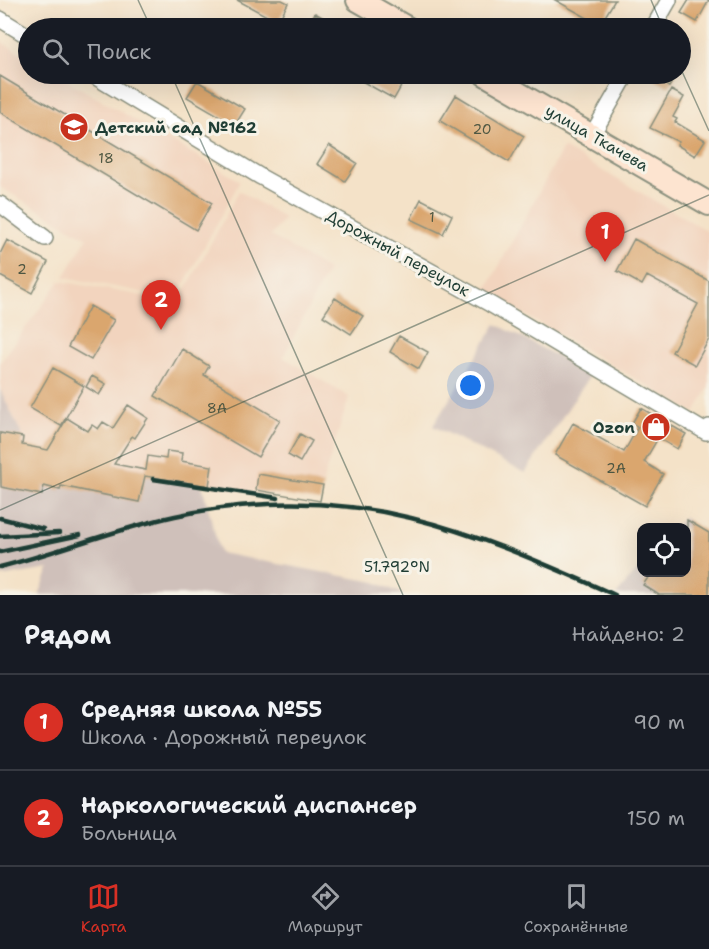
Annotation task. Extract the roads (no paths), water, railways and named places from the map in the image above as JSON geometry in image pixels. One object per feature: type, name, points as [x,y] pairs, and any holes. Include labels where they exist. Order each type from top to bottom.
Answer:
[{"type":"street","points":[[358,0],[390,18]]},
{"type":"street","points":[[659,18],[669,0]]},
{"type":"street","points":[[0,19],[18,30]]},
{"type":"street","name":"Дорожный переулок","points":[[108,84],[261,177],[490,304],[707,430]]},
{"type":"street","name":"улица Ткачева","points":[[503,84],[709,204]]},
{"type":"street","points":[[592,135],[621,84]]},
{"type":"street","points":[[0,204],[45,238]]},
{"type":"railway","points":[[153,479],[278,498]]},
{"type":"railway","points":[[0,567],[131,527],[204,510],[263,504],[323,505],[382,512],[463,533],[615,595]]},
{"type":"railway","points":[[0,518],[43,529]]},
{"type":"railway","points":[[0,536],[59,533]]},
{"type":"railway","points":[[0,552],[80,535]]},
{"type":"place","name":"Детский сад №162","points":[[74,127]]},
{"type":"place","name":"Средняя школа №55","points":[[605,262]]},
{"type":"place","name":"Наркологический диспансер","points":[[161,330]]},
{"type":"place","name":"Ozon","points":[[656,427]]}]
